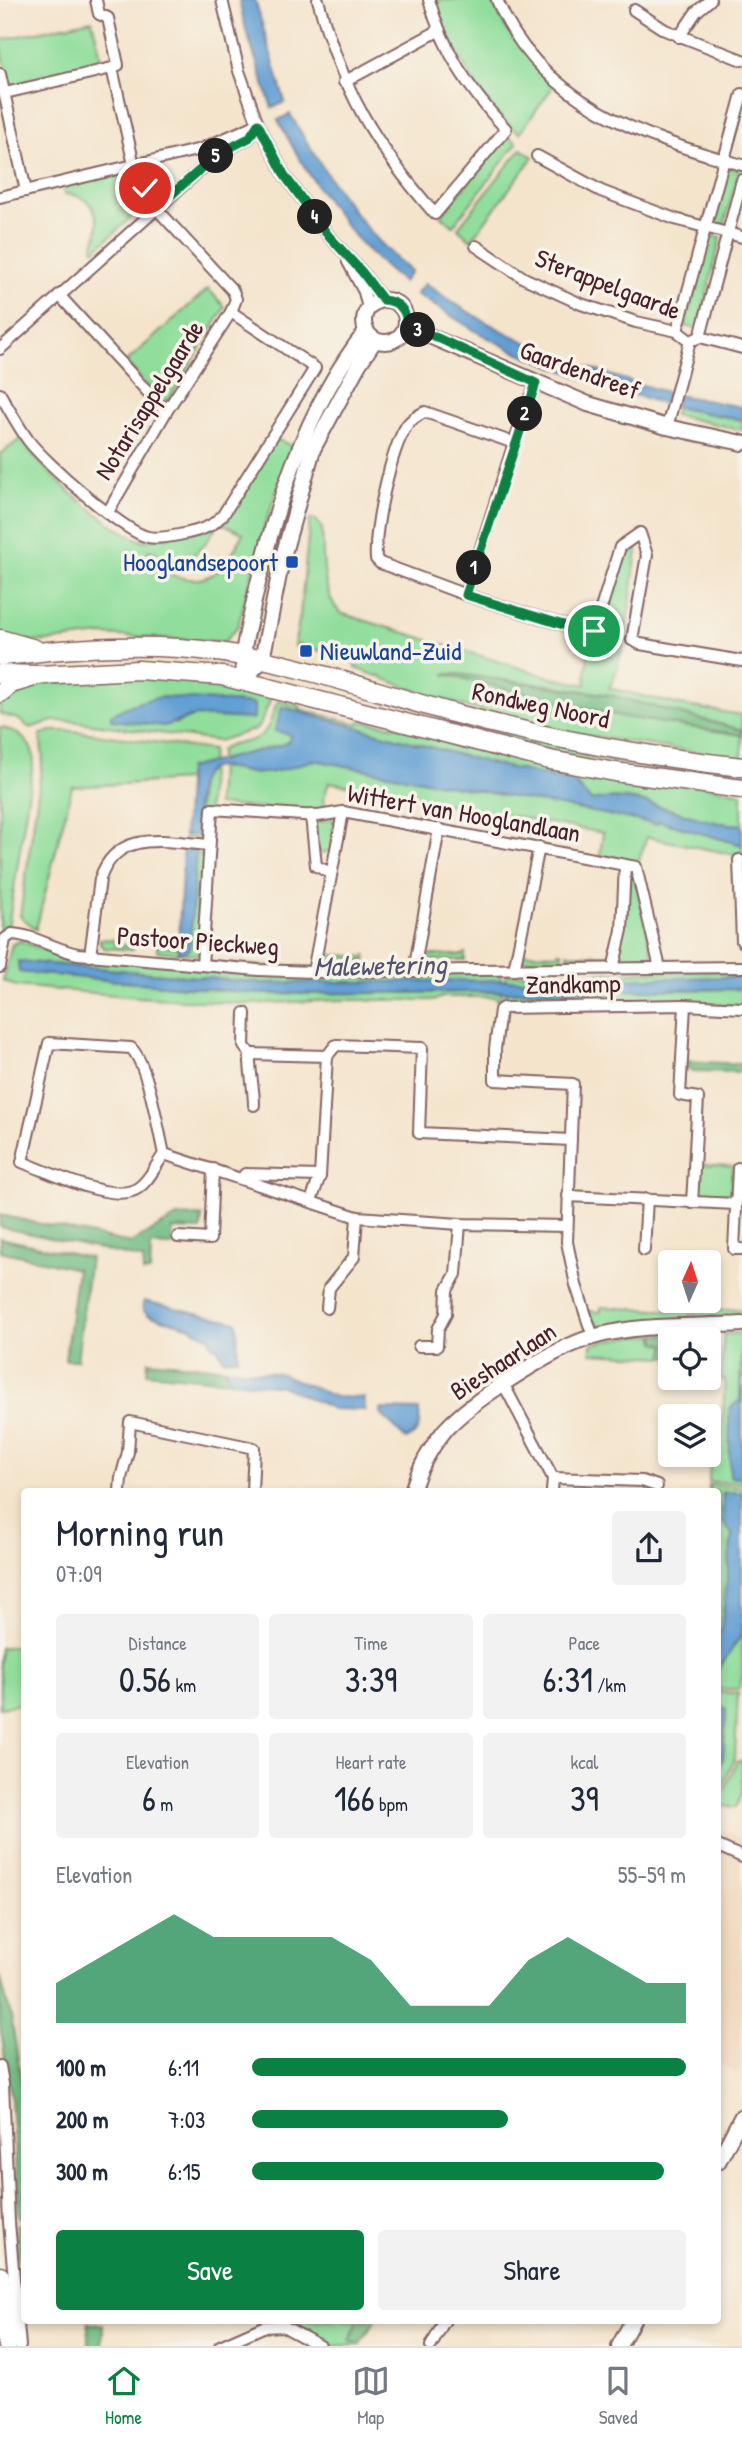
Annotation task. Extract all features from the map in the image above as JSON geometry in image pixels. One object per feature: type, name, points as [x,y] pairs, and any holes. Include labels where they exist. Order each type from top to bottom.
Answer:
[{"type":"main road","points":[[0,639],[45,651]]},
{"type":"main road","name":"Rondweg Noord","points":[[0,656],[45,651],[140,647],[198,650],[241,656],[282,663],[451,713],[554,738],[742,766]]},
{"type":"main road","name":"Rondweg Noord","points":[[0,674],[149,670],[198,673],[244,680],[550,760],[615,772],[742,789]]},
{"type":"main road","points":[[0,693],[11,684],[37,675]]},
{"type":"main road","points":[[0,2276],[6,2346]]},
{"type":"street","name":"Notarisappelgaarde","points":[[96,0],[99,14],[108,18],[118,65],[112,68],[134,165],[156,208],[233,291],[236,299],[231,312],[166,412],[108,512],[140,534],[151,538],[188,533],[212,525],[223,515],[315,368],[231,312]]},
{"type":"street","points":[[222,0],[239,71],[258,124],[285,176],[343,253],[362,272],[383,300]]},
{"type":"street","points":[[318,0],[344,82],[364,121],[400,174],[435,214],[506,129],[480,102],[461,74],[438,32],[429,0]]},
{"type":"street","points":[[497,0],[501,11],[527,50],[563,88],[601,113],[640,131],[742,165]]},
{"type":"street","points":[[679,37],[696,12],[710,0]]},
{"type":"street","points":[[634,10],[679,37],[742,60]]},
{"type":"street","points":[[344,82],[438,32]]},
{"type":"street","points":[[5,93],[112,68]]},
{"type":"street","points":[[0,74],[26,191]]},
{"type":"street","points":[[677,331],[742,94]]},
{"type":"street","points":[[0,197],[201,149],[258,124]]},
{"type":"street","points":[[0,349],[218,154],[249,138],[258,124]]},
{"type":"street","points":[[537,156],[601,191],[705,228],[742,237]]},
{"type":"street","points":[[667,427],[742,180]]},
{"type":"street","name":"Sterappelgaarde","points":[[476,246],[524,278],[581,304],[636,322],[677,331],[695,339]]},
{"type":"street","points":[[244,680],[262,660],[282,560],[313,449],[359,363],[370,336],[364,320],[368,308],[364,292],[343,253]]},
{"type":"street","points":[[59,295],[166,412]]},
{"type":"street","points":[[368,308],[383,300],[392,301],[402,308],[406,316],[406,326],[402,334],[392,341],[370,336]]},
{"type":"street","name":"Gaardendreef","points":[[406,326],[589,404],[667,427],[742,443]]},
{"type":"street","points":[[244,680],[241,656],[265,557],[299,445],[327,388],[370,336]]},
{"type":"street","points":[[695,339],[742,348]]},
{"type":"street","points":[[466,595],[536,383]]},
{"type":"street","points":[[0,394],[29,441],[53,467],[108,512]]},
{"type":"street","points":[[514,443],[425,412],[417,416],[407,425],[389,470],[376,559],[380,563],[466,595],[583,631],[594,631],[620,547],[640,533],[647,555],[632,640],[640,644],[742,661]]},
{"type":"street","name":"Wittert van Hooglandlaan","points":[[209,845],[212,809],[311,816],[343,812],[625,865]]},
{"type":"street","points":[[313,972],[343,812]]},
{"type":"street","points":[[311,816],[316,866],[331,873]]},
{"type":"street","points":[[414,971],[439,829]]},
{"type":"street","points":[[90,956],[100,879],[112,856],[132,843],[143,841],[209,845],[202,965]]},
{"type":"street","points":[[514,970],[538,848]]},
{"type":"street","points":[[739,860],[742,942]]},
{"type":"street","points":[[613,969],[622,930],[625,865],[636,867],[660,968]]},
{"type":"street","name":"Pastoor Pieckweg","points":[[0,967],[8,936],[17,934],[57,949],[90,956],[313,972],[742,967]]},
{"type":"street","points":[[685,1005],[680,1095],[698,1098],[692,1203]]},
{"type":"street","name":"Zandkamp","points":[[593,1337],[576,1285],[567,1227],[573,1084],[495,1080],[498,1012],[503,1008],[685,1005],[742,1008]]},
{"type":"street","points":[[245,1013],[244,1046],[250,1054],[254,1105]]},
{"type":"street","points":[[49,1044],[131,1048],[137,1054],[147,1082],[164,1153],[142,1184],[132,1192],[96,1191],[23,1162],[49,1044]]},
{"type":"street","points":[[311,1201],[320,1176],[327,1056],[336,1045],[422,1048],[419,1133],[571,1140]]},
{"type":"street","points":[[250,1054],[327,1056]]},
{"type":"street","points":[[164,1153],[357,1217],[567,1227]]},
{"type":"street","points":[[738,1168],[734,1249],[742,1250]]},
{"type":"street","points":[[178,1237],[210,1239],[213,1169]]},
{"type":"street","points":[[242,1178],[245,1174],[320,1176]]},
{"type":"street","points":[[568,1196],[736,1204]]},
{"type":"street","points":[[644,1250],[647,1199]]},
{"type":"street","points":[[327,1308],[329,1288],[354,1257],[357,1217]]},
{"type":"street","points":[[419,1346],[437,1346],[438,1329],[446,1314],[447,1290],[456,1274],[460,1224]]},
{"type":"street","name":"Bieshaarlaan","points":[[413,1488],[418,1472],[446,1429],[475,1404],[546,1358],[593,1337],[628,1329],[742,1324]]},
{"type":"street","points":[[504,1385],[553,1478],[552,1488]]},
{"type":"street","points":[[120,1488],[128,1452],[130,1422],[254,1448],[252,1488]]},
{"type":"street","points":[[553,1478],[642,1481],[657,1486]]},
{"type":"street","points":[[721,1847],[742,1857]]},
{"type":"street","points":[[0,2066],[9,2222],[20,2346]]},
{"type":"street","points":[[721,2156],[742,2116]]},
{"type":"street","points":[[431,2346],[443,2324]]},
{"type":"street","points":[[619,2346],[630,2324]]},
{"type":"street","points":[[220,2346],[263,2327],[284,2326],[320,2346]]},
{"type":"shaded area","points":[[721,1829],[742,1839],[742,2068],[739,2074],[721,2065]]},
{"type":"green space","points":[[434,0],[491,0],[505,26],[554,85],[520,133],[507,123],[481,92],[458,54]]},
{"type":"green space","points":[[92,20],[103,66],[9,87],[0,40]]},
{"type":"green space","points":[[507,135],[517,143],[453,226],[441,215]]},
{"type":"green space","points":[[521,149],[533,157],[471,240],[458,228]]},
{"type":"green space","points":[[727,167],[739,170],[724,226],[712,222]]},
{"type":"green space","points":[[129,170],[147,203],[95,250],[93,247],[97,219],[94,211],[83,199],[64,194],[62,184]]},
{"type":"green space","points":[[709,235],[721,237],[698,329],[685,326]]},
{"type":"green space","points":[[208,289],[225,307],[169,400],[161,401],[126,362]]},
{"type":"green space","points":[[675,407],[742,420],[742,430],[674,415]]},
{"type":"green space","points":[[274,438],[292,446],[264,528],[238,626],[224,642],[102,635],[21,642],[0,634],[0,454],[21,439],[44,467],[76,497],[110,523],[142,541],[216,527],[198,551],[186,558],[171,559],[149,550],[144,565],[191,579],[214,574],[233,552],[243,533],[221,523]]},
{"type":"green space","points":[[310,519],[316,520],[322,528],[326,584],[340,613],[553,678],[586,685],[589,651],[598,618],[622,554],[628,546],[634,547],[637,551],[627,622],[620,658],[609,688],[680,705],[742,715],[742,730],[610,695],[448,674],[624,717],[742,735],[742,758],[628,742],[552,728],[478,710],[355,668],[356,662],[298,644],[297,647],[294,646],[300,616]]},
{"type":"green space","points":[[444,674],[610,695],[742,730],[742,735],[624,717]]},
{"type":"green space","points":[[136,675],[205,680],[271,697],[256,729],[218,741],[71,721],[53,721],[30,728],[18,719],[0,714],[0,697],[22,685]],"holes":[[[172,698],[254,719],[194,716],[175,724],[145,701]]]},
{"type":"green space","points":[[278,701],[358,724],[360,721],[403,727],[742,793],[742,825],[715,822],[638,801],[607,798],[591,801],[574,782],[493,764],[283,707],[291,735],[288,742],[220,760],[220,751],[230,745],[255,739],[265,731]]},
{"type":"green space","points":[[442,721],[742,771],[742,779],[629,765],[552,751],[477,733]]},
{"type":"green space","points":[[0,727],[22,737],[34,757],[8,928],[0,933]]},
{"type":"green space","points":[[51,731],[73,731],[212,750],[211,762],[188,768],[187,780],[72,787],[36,929],[20,916],[43,758],[40,735]]},
{"type":"green space","points":[[314,760],[657,824],[659,821],[742,845],[742,854],[647,837],[638,863],[600,856],[603,833],[329,782],[323,801],[323,812],[217,805],[219,767],[256,774]]},
{"type":"green space","points":[[210,770],[206,834],[200,839],[184,838],[184,835],[197,835],[199,783],[201,776]]},
{"type":"green space","points":[[338,817],[331,851],[318,853],[315,823]]},
{"type":"green space","points":[[183,846],[200,848],[200,856],[205,856],[199,955],[157,951],[157,945],[178,947],[179,951],[190,949],[196,851],[183,849]]},
{"type":"green space","points":[[634,874],[654,962],[618,957],[629,877]]},
{"type":"green space","points":[[100,939],[115,940],[115,944],[133,946],[133,950],[104,948]]},
{"type":"green space","points":[[18,940],[76,959],[500,974],[502,981],[264,983],[18,961],[19,971],[30,973],[264,994],[502,992],[499,1004],[496,997],[443,997],[435,1000],[249,1004],[16,986],[3,981],[12,944]]},
{"type":"green space","points":[[562,952],[562,959],[520,960],[522,953]]},
{"type":"green space","points":[[568,952],[613,953],[612,959],[568,959]]},
{"type":"green space","points":[[421,953],[465,953],[465,960],[420,960]]},
{"type":"green space","points":[[321,954],[365,957],[366,954],[366,961],[319,961]]},
{"type":"green space","points":[[742,971],[742,977],[505,981],[506,974]]},
{"type":"green space","points":[[742,989],[742,1006],[627,999],[507,1004],[505,992]]},
{"type":"green space","points":[[686,1061],[742,1064],[742,1072],[692,1071],[687,1067]]},
{"type":"green space","points":[[699,1164],[733,1166],[730,1197],[714,1199],[699,1194]]},
{"type":"green space","points":[[0,1215],[130,1243],[177,1217],[202,1216],[201,1230],[173,1229],[172,1246],[151,1245],[150,1272],[143,1273],[143,1259],[0,1227]]},
{"type":"green space","points":[[0,1238],[90,1258],[77,1360],[65,1360],[77,1269],[0,1251]]},
{"type":"green space","points":[[601,1307],[658,1310],[658,1313],[691,1313],[691,1320],[604,1327],[593,1322],[587,1311],[601,1312]]},
{"type":"green space","points":[[742,1309],[742,1317],[695,1319],[694,1313],[721,1313],[721,1310]]},
{"type":"green space","points":[[742,1333],[740,1400],[730,1477],[742,1478],[742,1483],[709,1482],[710,1467],[721,1467],[724,1334]]},
{"type":"green space","points":[[655,1335],[658,1341],[658,1357],[591,1353],[591,1344]]},
{"type":"green space","points":[[148,1361],[225,1368],[229,1381],[147,1373]]},
{"type":"green space","points":[[709,1485],[742,1487],[742,1493],[724,1492],[732,1534],[721,1632],[721,1488],[709,1488]]},
{"type":"green space","points":[[742,1634],[742,1678],[739,1689],[721,1689],[721,1666]]},
{"type":"green space","points":[[21,1645],[21,1704],[0,1708],[0,1648]]},
{"type":"green space","points":[[721,1692],[738,1693],[735,1757],[721,1790],[721,1762],[726,1710],[721,1706]]},
{"type":"green space","points":[[737,1761],[742,1761],[742,1793],[736,1807],[724,1806],[721,1810],[721,1798]]},
{"type":"green space","points":[[0,1976],[11,2016],[21,2080],[21,2218],[11,2099],[0,2024]]},
{"type":"green space","points":[[21,2224],[21,2261],[19,2261],[17,2225]]},
{"type":"green space","points":[[88,2324],[103,2325],[102,2346],[88,2346]]},
{"type":"green space","points":[[300,2324],[357,2324],[350,2339],[359,2345],[333,2346]]},
{"type":"green space","points":[[357,2324],[373,2324],[359,2345],[350,2340]]},
{"type":"water","points":[[239,0],[255,0],[285,102],[272,108],[246,30]]},
{"type":"water","points":[[290,114],[329,177],[359,218],[411,271],[403,282],[365,248],[317,186],[278,120]]},
{"type":"water","points":[[425,283],[481,319],[541,349],[603,373],[667,392],[664,404],[592,382],[512,350],[416,294]]},
{"type":"water","points":[[678,395],[742,407],[742,420],[675,407]]},
{"type":"water","points":[[166,697],[254,704],[254,719],[194,716],[164,726],[111,720],[111,715],[130,706]]},
{"type":"water","points":[[282,707],[493,764],[574,782],[591,801],[638,801],[715,822],[742,825],[742,845],[659,821],[657,824],[314,760],[262,773],[211,768],[204,774],[197,792],[197,835],[184,835],[188,768],[288,742],[291,735],[275,731]]},
{"type":"water","points":[[183,849],[196,850],[190,949],[183,952],[178,951]]},
{"type":"water","points":[[18,961],[264,983],[742,977],[742,989],[264,994],[19,972]]},
{"type":"water","points":[[144,1301],[237,1322],[238,1358],[223,1359],[217,1347],[212,1346],[209,1337],[191,1327],[148,1315],[143,1310]]},
{"type":"water","points":[[742,1345],[742,1478],[730,1477],[729,1409],[740,1400]]},
{"type":"water","points":[[225,1368],[282,1374],[335,1397],[364,1398],[365,1410],[333,1409],[282,1386],[229,1381]]},
{"type":"water","points":[[381,1409],[419,1410],[417,1431],[406,1439],[381,1414]]},
{"type":"water","points":[[723,1492],[742,1493],[742,1634],[721,1666],[721,1632],[732,1534],[722,1521]]},
{"type":"water","points":[[721,1706],[726,1710],[721,1762]]},
{"type":"place","name":"Hooglandsepoort","points":[[292,562]]},
{"type":"place","name":"Nieuwland-Zuid","points":[[306,651]]},
{"type":"route","points":[[145,188],[156,208],[218,154],[249,138],[258,124],[285,176],[328,235],[383,300],[392,301],[402,308],[406,316],[406,326],[536,383],[466,595],[583,631],[594,631]]},
{"type":"water label","name":"Malewetering","points":[[380,965]]}]
